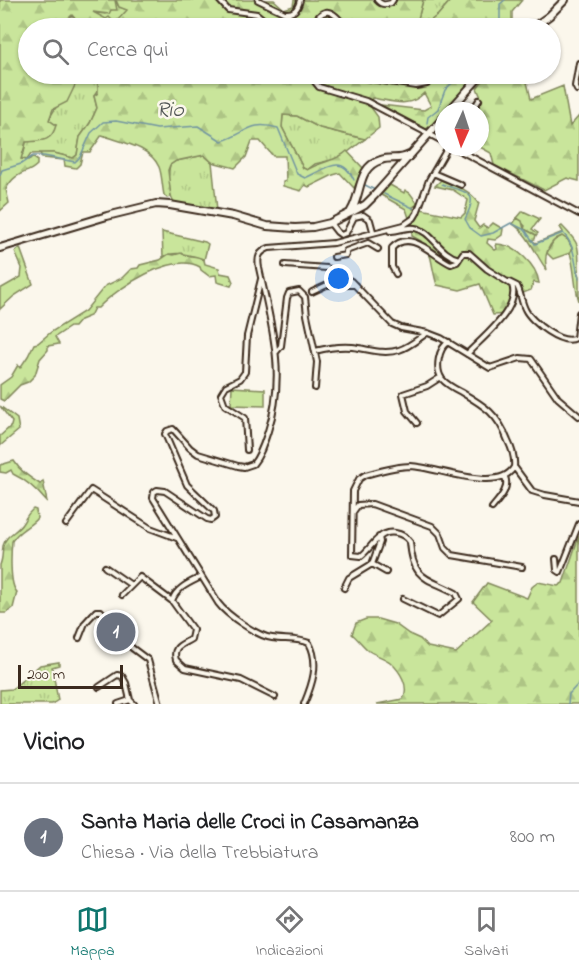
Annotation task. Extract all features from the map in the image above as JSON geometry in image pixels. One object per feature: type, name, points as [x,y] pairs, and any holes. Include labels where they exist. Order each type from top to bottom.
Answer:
[{"type":"main road","points":[[544,18],[565,0]]},
{"type":"main road","points":[[457,102],[474,84]]},
{"type":"main road","points":[[0,248],[106,216],[156,204],[233,216],[282,228],[313,227],[330,223],[365,205],[435,128]]},
{"type":"main road","points":[[350,213],[357,200],[361,179],[370,166],[386,159],[402,159],[417,149]]},
{"type":"main road","points":[[386,159],[395,164],[394,175]]},
{"type":"main road","points":[[358,189],[363,198],[369,199],[374,196]]},
{"type":"main road","points":[[357,200],[365,205]]},
{"type":"street","points":[[219,0],[228,10],[257,14],[262,18]]},
{"type":"street","points":[[258,0],[285,13],[290,13],[296,9],[300,0]]},
{"type":"street","points":[[377,0],[380,4],[386,5],[393,0]]},
{"type":"street","points":[[316,18],[323,12],[330,12],[339,18]]},
{"type":"street","points":[[577,90],[575,86],[579,63]]},
{"type":"street","points":[[317,84],[319,87],[366,101],[435,138]]},
{"type":"street","points":[[403,84],[416,86],[427,84]]},
{"type":"street","points":[[304,704],[314,673],[314,658],[309,643],[264,636],[222,609],[153,498],[157,490],[165,491],[207,519],[214,519],[215,514],[186,485],[166,438],[167,431],[173,429],[189,448],[198,454],[238,466],[253,464],[261,451],[274,408],[278,376],[277,351],[258,257],[269,248],[327,244],[404,225],[414,218],[443,156]]},
{"type":"street","points":[[470,156],[579,214]]},
{"type":"street","points":[[433,173],[461,185]]},
{"type":"street","points":[[330,223],[342,235],[346,233],[354,217],[363,215],[370,220],[373,231]]},
{"type":"street","points":[[388,230],[393,232],[411,227],[418,228],[447,255],[459,259]]},
{"type":"street","points":[[341,240],[346,251]]},
{"type":"street","points":[[396,274],[392,267],[392,248],[404,241],[420,244],[451,264],[454,264],[463,253],[469,253],[487,269],[517,286],[529,316],[558,337],[569,341],[575,339],[579,313]]},
{"type":"street","points":[[334,257],[346,255],[346,251],[368,243],[378,249]]},
{"type":"street","points":[[285,265],[322,267],[351,281],[392,324],[428,333],[449,342],[490,368],[520,358],[531,359],[558,398],[579,416]]},
{"type":"street","points":[[247,450],[245,418],[225,405],[222,394],[226,386],[240,379],[245,372],[247,336],[261,279]]},
{"type":"street","points":[[467,354],[506,313],[512,303],[514,292],[512,285],[508,282]]},
{"type":"street","points":[[312,292],[327,285],[356,285]]},
{"type":"street","points":[[277,351],[282,346],[289,293],[293,291],[303,293],[317,362],[315,388]]},
{"type":"street","points":[[315,351],[350,347],[382,353],[392,352],[405,348],[428,333]]},
{"type":"street","points":[[449,342],[442,348],[438,364],[441,377],[483,405],[501,423],[512,451],[514,468],[532,491],[579,501]]},
{"type":"street","points":[[417,423],[406,411],[403,394],[427,386],[441,377]]},
{"type":"street","points":[[403,599],[438,616],[459,600],[456,593],[419,573],[411,558],[408,538],[392,533],[379,537],[365,554],[358,557],[352,555],[355,485],[365,475],[409,466],[483,479],[504,477],[514,468]]},
{"type":"street","points":[[492,508],[506,488],[507,483],[504,477]]},
{"type":"street","points":[[66,524],[91,490],[150,528],[178,538]]},
{"type":"street","points":[[352,513],[358,505],[372,504],[436,529],[441,534],[445,548],[452,555],[522,567]]},
{"type":"street","points":[[556,559],[557,570],[560,572],[579,524]]},
{"type":"street","points":[[344,588],[349,578],[372,564],[380,542],[379,537]]},
{"type":"street","points":[[372,564],[386,572]]},
{"type":"street","points":[[105,567],[131,585]]},
{"type":"street","points":[[122,595],[138,577],[143,578],[172,601],[193,630],[191,639],[175,650],[176,660],[182,666],[197,672],[241,680],[275,697]]},
{"type":"street","points":[[172,601],[175,593],[184,585],[201,577]]},
{"type":"street","points":[[79,638],[86,623],[96,611],[101,611],[132,648],[148,660],[160,704]]},
{"type":"street","points":[[99,687],[117,675],[122,676],[132,702],[118,704]]},
{"type":"green space","points":[[0,0],[115,0],[117,10],[111,10],[109,14],[93,12],[104,18],[75,18],[72,15],[69,18],[18,18],[18,84],[76,84],[67,102],[53,109],[49,120],[56,125],[52,135],[41,141],[26,142],[21,159],[29,160],[32,157],[37,160],[37,165],[14,178],[6,189],[9,203],[0,211]]},
{"type":"green space","points":[[115,0],[119,7],[128,10],[121,18],[102,18],[91,12],[105,14],[115,7]]},
{"type":"green space","points":[[116,0],[274,0],[284,9],[293,6],[294,0],[375,0],[381,6],[391,6],[394,0],[423,0],[418,18],[120,18],[127,10],[119,7]]},
{"type":"green space","points":[[423,0],[451,0],[434,18],[418,18]]},
{"type":"green space","points":[[451,0],[522,0],[512,12],[512,18],[434,18]]},
{"type":"green space","points":[[74,84],[103,84],[94,96],[97,108],[80,137],[77,155],[73,158],[54,153],[31,154],[27,160],[23,161],[21,156],[24,153],[26,142],[56,125],[49,120]]},
{"type":"green space","points":[[98,84],[470,84],[454,102],[435,102],[435,122],[426,129],[381,105],[424,110],[431,106],[424,93],[406,102],[372,98],[370,106],[378,117],[379,128],[365,139],[320,128],[297,116],[283,115],[282,127],[303,168],[307,170],[343,155],[347,151],[364,169],[354,188],[340,173],[309,187],[305,185],[301,191],[283,186],[283,182],[286,181],[285,156],[273,156],[260,141],[252,141],[246,157],[235,168],[212,162],[204,155],[176,161],[170,165],[168,170],[171,197],[167,198],[164,195],[159,167],[149,154],[142,149],[102,135],[90,152],[83,152],[80,164],[76,168],[65,166],[64,160],[42,158],[40,153],[54,153],[73,158],[77,155],[80,137],[97,108],[94,96],[98,93]]},
{"type":"green space","points":[[480,84],[527,84],[531,99],[563,86],[570,126],[579,116],[579,181],[567,178],[544,190],[494,165],[489,152],[489,102],[481,102],[477,88]]},
{"type":"green space","points":[[283,115],[297,116],[320,128],[365,139],[340,158],[315,164],[307,170],[303,168],[282,127]]},
{"type":"green space","points":[[204,155],[212,162],[217,210],[174,202],[170,194],[168,179],[170,165],[176,161]]},
{"type":"green space","points":[[441,180],[466,191],[479,203],[474,221],[479,228],[483,225],[488,228],[493,223],[503,229],[502,235],[495,240],[488,239],[487,243],[495,250],[497,249],[496,244],[510,248],[524,257],[534,269],[539,283],[534,282],[531,290],[515,296],[508,314],[493,315],[480,284],[460,290],[437,285],[429,254],[421,241],[412,236],[411,222],[418,218],[421,209],[461,217],[465,213],[468,200],[453,190],[435,186]]},
{"type":"green space","points":[[390,185],[404,193],[405,190],[410,193],[418,204],[413,207],[416,209],[409,218],[406,209],[381,195]]},
{"type":"green space","points":[[523,211],[540,219],[532,229],[538,233],[536,235],[524,229],[525,226],[517,218]]},
{"type":"green space","points":[[517,218],[522,221],[524,229],[536,235],[535,239],[531,240],[536,243],[563,232],[560,227],[562,226],[572,236],[579,255],[579,270],[577,271],[579,301],[570,253],[572,248],[568,240],[562,236],[550,246],[546,255],[547,270],[528,239],[513,224]]},
{"type":"green space","points":[[162,232],[208,244],[204,260],[178,254],[163,257]]},
{"type":"green space","points":[[562,236],[568,240],[572,248],[570,253],[553,259],[547,253],[554,240]]},
{"type":"green space","points":[[20,248],[33,284],[14,296],[0,309],[0,289],[21,277],[22,268],[15,252]]},
{"type":"green space","points":[[181,253],[201,258],[205,264],[219,268],[220,273],[230,275],[233,282],[231,286],[217,282],[216,275],[209,276],[200,267],[189,263],[175,264],[146,274],[118,291],[98,308],[94,308],[90,316],[55,337],[59,344],[48,346],[48,350],[40,359],[35,375],[28,382],[20,385],[4,401],[0,399],[0,385],[11,377],[18,365],[20,368],[34,344],[85,311],[105,286],[122,278],[131,269],[138,268],[140,265],[160,260],[169,254]]},
{"type":"green space","points":[[232,387],[265,389],[265,406],[231,405]]},
{"type":"green space","points":[[0,406],[17,419],[19,430],[0,446],[0,436],[11,426],[12,422]]},
{"type":"green space","points":[[14,461],[32,479],[40,484],[43,481],[47,502],[11,470],[6,473],[0,472],[0,465]]},
{"type":"green space","points":[[33,509],[36,510],[37,518],[12,541],[12,575],[17,592],[13,608],[6,613],[0,613],[0,565],[3,546],[6,539],[20,527]]},
{"type":"green space","points":[[579,536],[579,704],[377,704],[403,699],[405,684],[390,662],[369,651],[352,634],[356,623],[366,619],[378,619],[395,624],[420,639],[428,647],[456,653],[492,620],[473,602],[487,583],[527,598],[532,587],[538,582],[558,586],[563,583]]},
{"type":"green space","points":[[59,662],[59,665],[52,667],[58,700],[52,704],[0,704],[0,690],[12,689],[40,665]]},
{"type":"waterway","points":[[500,18],[500,4],[505,0]]},
{"type":"waterway","points":[[427,123],[428,117],[438,109],[445,90],[451,84]]},
{"type":"waterway","name":"Rio","points":[[0,175],[2,170],[21,164],[33,156],[75,162],[80,157],[91,133],[103,122],[116,121],[157,129],[198,126],[222,141],[254,126],[278,128],[297,174],[305,178],[339,165],[344,167],[354,180]]},
{"type":"waterway","name":"Rio","points":[[363,184],[375,190]]},
{"type":"waterway","name":"Rio","points":[[442,184],[469,194],[471,203],[465,219],[470,228],[481,236],[493,233],[511,223],[525,230],[535,244],[563,233],[570,243],[579,278]]},
{"type":"waterway","name":"Rio","points":[[384,194],[413,208]]},
{"type":"waterway","points":[[568,704],[569,694],[579,683]]},
{"type":"place","name":"Santa Maria delle Croci in Casamanza","points":[[116,632]]}]
